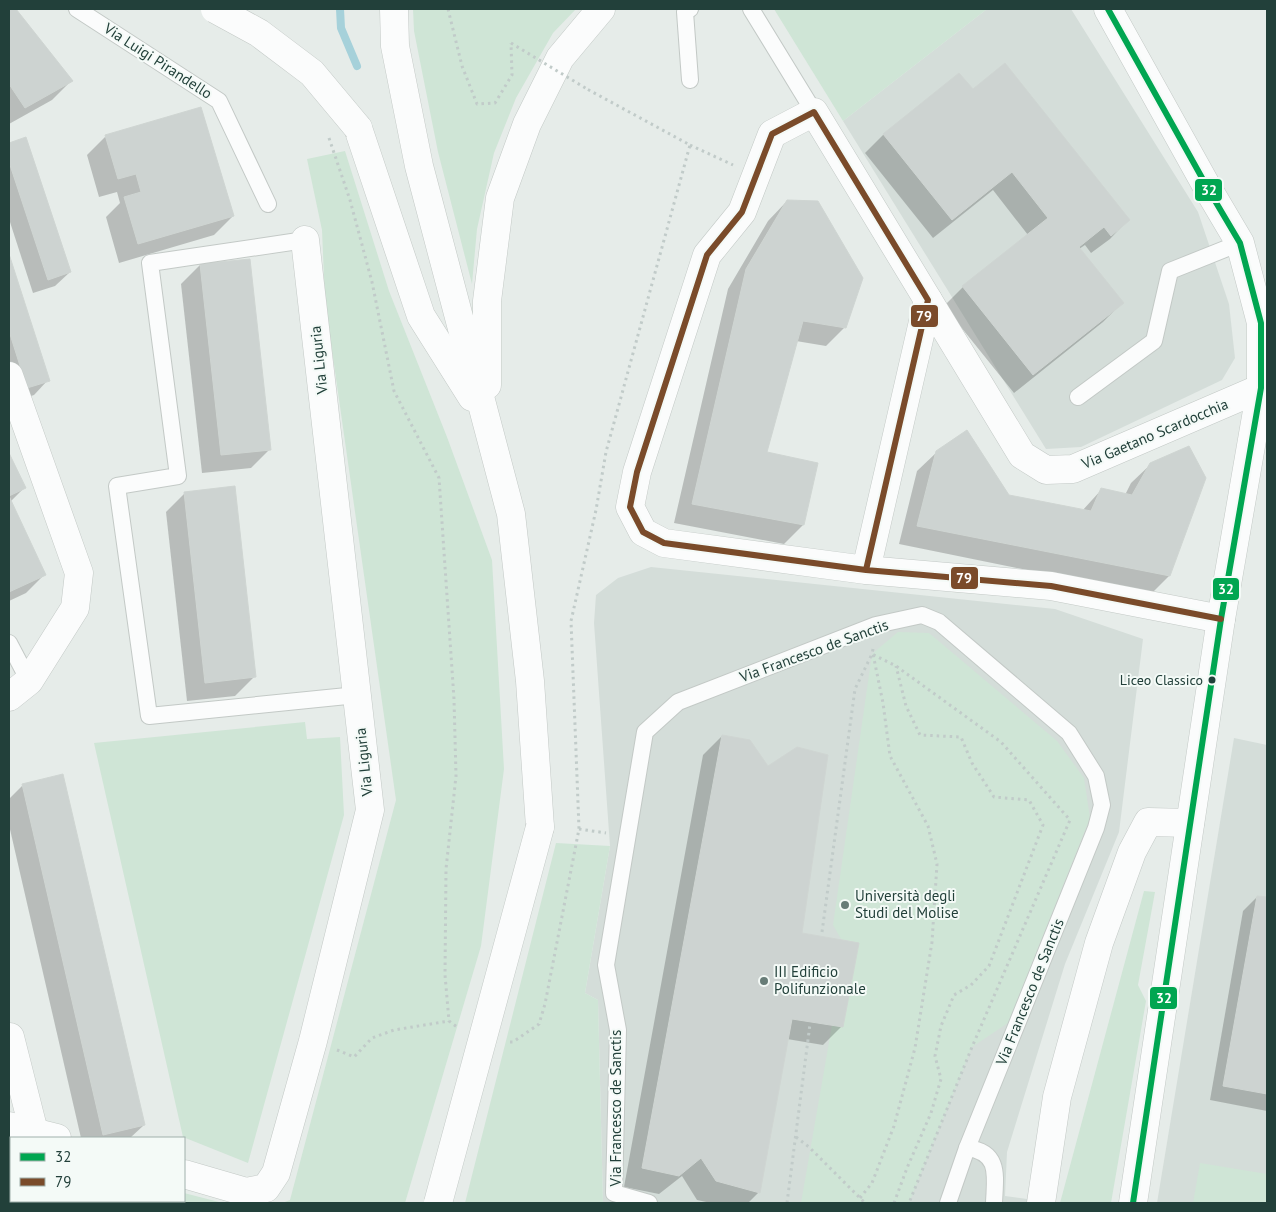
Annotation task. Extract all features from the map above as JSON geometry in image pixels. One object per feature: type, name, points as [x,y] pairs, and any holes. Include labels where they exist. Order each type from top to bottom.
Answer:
[{"type":"street","points":[[215,9],[259,33],[312,74],[358,128],[421,316],[488,422]]},
{"type":"street","points":[[394,9],[395,46],[419,166],[511,514],[530,681],[540,827],[438,1203]]},
{"type":"street","points":[[488,422],[486,302],[500,198],[527,124],[560,58],[601,9]]},
{"type":"street","points":[[1108,9],[1240,243],[1262,323],[1261,388],[1221,619],[1133,1203]]},
{"type":"street","points":[[814,112],[772,134],[742,212],[707,255],[637,472],[630,507],[643,532],[664,543],[866,570],[1051,586],[1221,619]]},
{"type":"street","name":"Via Gaetano Scardocchia","points":[[814,112],[1022,455],[1046,470],[1073,469],[1261,388]]},
{"type":"street","name":"Via Liguria","points":[[185,1174],[246,1192],[266,1188],[276,1173],[313,1041],[370,810],[305,240]]},
{"type":"street","points":[[866,570],[928,300]]},
{"type":"street","points":[[9,376],[79,573],[75,608],[19,689]]},
{"type":"street","points":[[1041,1203],[1057,1097],[1099,943],[1132,852],[1148,822],[1190,823]]},
{"type":"street","points":[[10,1037],[33,1134]]},
{"type":"lane","name":"Via Luigi Pirandello","points":[[76,9],[219,101],[268,204]]},
{"type":"lane","points":[[690,9],[685,12],[690,80]]},
{"type":"lane","name":"Via Gaetano Scardocchia","points":[[751,9],[814,112]]},
{"type":"lane","points":[[305,240],[150,263],[178,476],[117,486],[149,716],[357,695]]},
{"type":"lane","points":[[1078,397],[1154,341],[1170,271],[1240,243]]},
{"type":"lane","name":"Via Francesco de Sanctis","points":[[649,1203],[614,1193],[618,1030],[606,965],[646,732],[678,702],[876,625],[922,615],[939,622],[1069,733],[1096,776],[1102,805],[1092,837],[967,1148],[948,1203]]},
{"type":"lane","points":[[9,642],[19,689]]},
{"type":"lane","points":[[967,1148],[979,1149],[992,1161],[995,1170],[994,1203]]},
{"type":"path","points":[[448,9],[462,66],[477,104],[495,103],[512,75],[510,43],[587,89]]},
{"type":"path","points":[[690,145],[756,176]]},
{"type":"path","points":[[822,932],[855,689],[872,654],[876,625]]},
{"type":"path","points":[[872,654],[896,666],[1001,742],[1070,820],[972,1047],[909,1203]]},
{"type":"path","points":[[860,1198],[872,1183],[894,1126],[915,1048],[932,942],[937,864],[928,826],[890,756],[883,703],[872,654]]},
{"type":"path","points":[[894,1203],[906,1168],[931,1113],[941,1078],[935,1056],[941,1026],[954,995],[971,985],[989,966],[1043,826],[1029,800],[994,797],[972,762],[962,737],[920,734],[906,706],[896,666]]},
{"type":"path","points":[[579,829],[628,836]]},
{"type":"path","points":[[313,1041],[354,1057],[372,1038],[394,1030],[449,1021]]},
{"type":"path","points":[[787,1203],[810,1024]]},
{"type":"path","points":[[796,1137],[809,1146],[864,1203]]},
{"type":"shaded area","points":[[987,9],[1071,9],[1198,212],[1229,304],[1235,358],[1222,380],[1081,447],[1046,449],[843,121]]},
{"type":"shaded area","name":"Università degli Studi del Molise","points":[[651,567],[1055,609],[1143,639],[1119,832],[1065,964],[1007,1152],[1005,1196],[1057,1203],[603,1203],[598,1000],[585,993],[610,846],[594,623],[596,595],[618,578]]},
{"type":"shaded area","points":[[1234,738],[1267,745],[1267,1203],[1157,1203]]},
{"type":"green space","points":[[413,9],[576,9],[553,33],[516,98],[494,153],[477,229],[472,284],[438,152],[414,31]]},
{"type":"green space","points":[[774,9],[987,9],[843,121]]},
{"type":"green space","points":[[345,151],[389,291],[447,437],[492,560],[504,769],[481,946],[405,1203],[282,1203],[290,1200],[396,800],[325,301],[322,230],[307,159]]},
{"type":"green space","points":[[898,632],[929,633],[1057,741],[1084,778],[1090,818],[1008,1023],[972,1047],[909,1203],[801,1203],[832,1025],[843,1026],[859,943],[841,939],[833,925],[872,654]]},
{"type":"green space","points":[[305,722],[307,739],[340,737],[344,815],[248,1163],[183,1137],[94,743]]},
{"type":"green space","points":[[556,843],[610,846],[585,993],[598,1000],[603,1203],[465,1203]]},
{"type":"green space","points":[[1144,891],[1155,892],[1138,985],[1146,1001],[1111,1203],[1060,1203]]},
{"type":"green space","points":[[1200,1163],[1267,1174],[1267,1203],[1193,1203]]},
{"type":"green space","points":[[185,1193],[223,1203],[158,1203],[185,1202]]},
{"type":"building","points":[[9,9],[16,9],[73,81],[25,108],[9,84]]},
{"type":"building","points":[[1005,63],[1130,220],[1111,236],[1104,227],[1079,247],[1124,303],[1033,375],[962,286],[1048,218],[1012,172],[952,220],[883,134],[959,73],[973,89]]},
{"type":"building","points":[[201,107],[234,216],[138,244],[124,197],[141,192],[136,174],[118,179],[105,135]]},
{"type":"building","points":[[26,137],[71,272],[48,280],[9,162],[9,143]]},
{"type":"building","points":[[787,200],[818,201],[863,278],[846,328],[803,321],[767,452],[818,463],[804,525],[692,504],[746,269]]},
{"type":"building","points":[[9,254],[50,381],[27,388],[9,331]]},
{"type":"building","points":[[250,259],[271,450],[221,455],[200,264]]},
{"type":"building","points":[[967,430],[1009,495],[1091,511],[1101,488],[1132,495],[1150,463],[1189,446],[1206,478],[1170,576],[917,526],[936,451]]},
{"type":"building","points":[[9,453],[26,488],[9,496]]},
{"type":"building","points":[[235,486],[256,677],[205,683],[184,492]]},
{"type":"building","points":[[9,496],[46,575],[9,592]]},
{"type":"building","name":"III Edificio Polifunzionale","points":[[722,735],[750,740],[768,766],[797,747],[828,755],[802,933],[859,943],[843,1027],[792,1019],[760,1193],[716,1181],[701,1158],[679,1176],[642,1168]]},
{"type":"building","points":[[63,774],[145,1125],[103,1135],[22,784]]},
{"type":"building","points":[[1257,896],[1267,897],[1267,1094],[1223,1086]]},
{"type":"building","points":[[86,1202],[135,1202],[135,1203]]},
{"type":"waterway","points":[[340,9],[341,28],[357,66]]},
{"type":"transit line","name":"32","points":[[1108,9],[1240,243],[1261,323],[1261,388],[1221,619],[1133,1203]]},
{"type":"transit line","name":"79","points":[[866,570],[928,300],[814,112],[772,134],[742,212],[707,255],[637,472],[630,507],[643,532],[664,543],[866,570],[1051,586],[1221,619]]},
{"type":"place","name":"Liceo Classico","points":[[1212,680]]},
{"type":"place","name":"Università degli Studi del Molise","points":[[845,905]]},
{"type":"place","name":"III Edificio Polifunzionale","points":[[764,981]]}]
